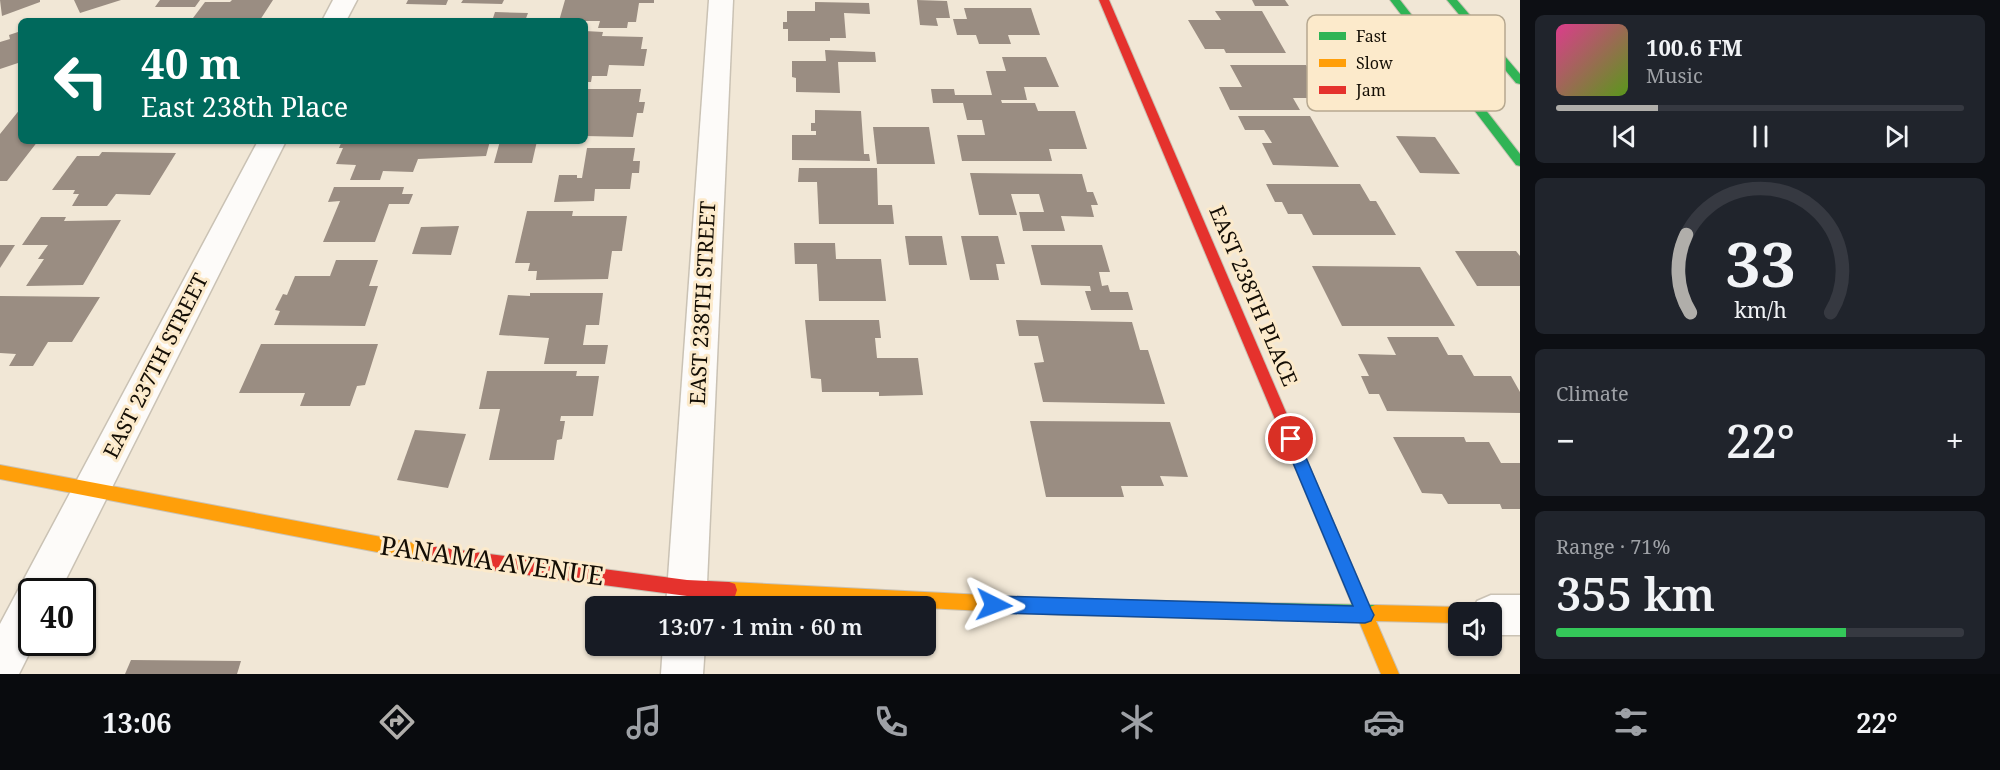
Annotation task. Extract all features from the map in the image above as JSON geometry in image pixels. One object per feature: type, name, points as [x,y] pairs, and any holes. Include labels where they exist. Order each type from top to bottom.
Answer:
[{"type":"street","points":[[336,18],[345,0]]},
{"type":"street","name":"EAST 238TH STREET","points":[[686,596],[721,0]]},
{"type":"street","name":"EAST 238TH PLACE","points":[[1104,0],[1390,674]]},
{"type":"street","points":[[1395,0],[1407,15]]},
{"type":"street","points":[[1452,0],[1465,15]]},
{"type":"street","points":[[1505,63],[1520,81]]},
{"type":"street","points":[[1481,111],[1520,162]]},
{"type":"street","name":"EAST 237TH STREET","points":[[46,578],[270,144]]},
{"type":"street","name":"PANAMA AVENUE","points":[[0,472],[423,553],[680,596]]},
{"type":"street","name":"PANAMA AVENUE","points":[[936,604],[1448,615]]},
{"type":"street","points":[[1502,615],[1520,615]]},
{"type":"street","points":[[0,667],[18,633]]},
{"type":"street","points":[[682,674],[683,656]]},
{"type":"building","points":[[0,0],[40,0],[40,2],[2,16]]},
{"type":"building","points":[[74,0],[121,0],[80,13]]},
{"type":"building","points":[[160,0],[200,0],[195,7],[155,7]]},
{"type":"building","points":[[232,0],[273,0],[261,18],[193,18],[205,2],[230,2]]},
{"type":"building","points":[[408,0],[448,0],[446,5],[406,4]]},
{"type":"building","points":[[463,0],[504,0],[502,4],[461,3]]},
{"type":"building","points":[[565,0],[654,0],[654,3],[639,3],[636,22],[628,22],[627,28],[598,28],[600,21],[588,21],[588,18],[560,18]]},
{"type":"building","points":[[917,0],[947,1],[950,18],[936,18],[938,26],[920,25]]},
{"type":"building","points":[[1252,0],[1285,0],[1289,6],[1255,6]]},
{"type":"building","points":[[815,2],[869,3],[870,14],[844,13],[846,38],[830,38],[830,41],[788,41],[788,29],[783,29],[783,22],[787,22],[787,11],[815,11]]},
{"type":"building","points":[[964,8],[1031,8],[1040,35],[1008,35],[1011,44],[979,44],[976,35],[957,35],[953,19],[967,19]]},
{"type":"building","points":[[1215,11],[1262,11],[1286,53],[1226,53],[1224,49],[1205,49],[1188,20],[1221,20]]},
{"type":"building","points":[[495,12],[528,13],[526,18],[493,18]]},
{"type":"building","points":[[588,31],[603,32],[602,36],[643,37],[641,49],[647,49],[644,66],[609,65],[607,76],[592,76],[591,82],[588,82]]},
{"type":"building","points":[[18,32],[18,63],[0,69],[0,42],[10,39],[9,35]]},
{"type":"building","points":[[825,50],[875,52],[876,62],[838,62],[840,93],[796,92],[796,78],[792,77],[792,61],[826,61]]},
{"type":"building","points":[[1002,57],[1046,57],[1059,87],[1024,87],[1027,100],[1001,100],[1002,103],[1035,103],[1038,111],[1075,111],[1087,149],[1049,149],[1052,161],[962,161],[957,135],[985,135],[982,120],[967,120],[963,103],[933,103],[931,89],[954,89],[955,95],[992,95],[986,71],[1006,71]]},
{"type":"building","points":[[1230,65],[1307,67],[1307,98],[1293,98],[1300,110],[1230,110],[1219,87],[1242,87]]},
{"type":"building","points":[[588,89],[641,89],[639,102],[645,102],[643,113],[637,113],[633,137],[588,136]]},
{"type":"building","points":[[815,110],[861,111],[864,154],[869,154],[870,161],[792,160],[792,135],[816,135],[816,131],[811,131],[811,123],[815,123]]},
{"type":"building","points":[[18,112],[18,144],[36,144],[7,181],[0,181],[0,134]]},
{"type":"building","points":[[1238,116],[1310,116],[1339,167],[1273,165],[1262,143],[1272,143],[1264,130],[1245,130]]},
{"type":"building","points":[[873,127],[929,127],[935,164],[877,164]]},
{"type":"building","points":[[1396,136],[1435,137],[1460,174],[1420,173]]},
{"type":"building","points":[[341,144],[489,144],[486,156],[418,159],[413,172],[383,171],[380,180],[350,180],[356,165],[336,164],[343,148],[339,148]]},
{"type":"building","points":[[499,144],[536,144],[532,163],[494,163]]},
{"type":"building","points":[[587,148],[635,148],[633,161],[640,161],[639,173],[632,173],[630,189],[595,189],[594,201],[554,202],[559,175],[577,175],[577,178],[582,178]]},
{"type":"building","points":[[102,152],[176,153],[150,195],[116,194],[107,206],[72,206],[79,194],[73,194],[75,190],[52,190],[77,156],[99,156]]},
{"type":"building","points":[[799,168],[877,168],[878,205],[892,205],[894,224],[819,224],[817,182],[798,182]]},
{"type":"building","points":[[970,173],[1082,174],[1087,192],[1093,192],[1098,205],[1091,205],[1094,217],[1061,216],[1065,231],[1023,231],[1019,212],[1044,212],[1039,194],[1011,194],[1017,215],[979,215]]},
{"type":"building","points":[[1266,184],[1360,184],[1370,201],[1376,201],[1396,235],[1313,235],[1302,214],[1288,214],[1282,202],[1275,202]]},
{"type":"building","points":[[334,187],[404,187],[402,194],[413,194],[409,204],[389,204],[375,242],[323,242],[340,201],[328,202]]},
{"type":"building","points":[[527,211],[573,211],[572,216],[627,216],[622,251],[612,251],[608,279],[536,280],[537,271],[528,271],[530,263],[515,263]]},
{"type":"building","points":[[41,217],[66,217],[64,221],[121,220],[83,285],[26,286],[44,259],[38,259],[48,245],[22,245]]},
{"type":"building","points":[[459,226],[451,255],[412,254],[421,227]]},
{"type":"building","points":[[905,236],[942,236],[947,265],[909,265]]},
{"type":"building","points":[[961,236],[998,236],[1005,264],[996,264],[999,280],[970,280]]},
{"type":"building","points":[[794,243],[835,243],[836,259],[881,259],[886,301],[819,301],[817,264],[795,264]]},
{"type":"building","points":[[0,245],[15,245],[0,268]]},
{"type":"building","points":[[1031,245],[1102,245],[1110,272],[1099,272],[1102,286],[1108,285],[1110,292],[1128,292],[1133,310],[1091,310],[1085,291],[1091,291],[1090,286],[1041,285]]},
{"type":"building","points":[[1455,251],[1516,251],[1520,256],[1520,286],[1477,286]]},
{"type":"building","points":[[336,260],[378,260],[369,286],[378,286],[365,326],[274,325],[280,311],[275,310],[283,294],[287,295],[295,276],[330,276]]},
{"type":"building","points":[[1312,266],[1420,267],[1455,326],[1342,326]]},
{"type":"building","points":[[530,293],[603,293],[599,325],[586,325],[583,345],[608,345],[605,364],[544,364],[549,338],[499,335],[508,295],[530,296]]},
{"type":"building","points":[[0,296],[100,297],[72,342],[48,342],[33,366],[9,366],[16,354],[0,353]]},
{"type":"building","points":[[805,320],[879,320],[881,338],[875,338],[877,358],[918,358],[923,395],[879,396],[879,392],[822,392],[821,379],[811,378]]},
{"type":"building","points":[[1016,320],[1132,322],[1140,350],[1148,350],[1165,404],[1043,402],[1034,363],[1044,362],[1038,336],[1019,336]]},
{"type":"building","points":[[1387,337],[1438,337],[1448,355],[1462,355],[1474,376],[1511,376],[1520,392],[1520,413],[1387,411],[1379,394],[1369,394],[1361,376],[1369,376],[1358,354],[1396,355]]},
{"type":"building","points":[[261,344],[378,344],[365,385],[357,386],[350,406],[300,406],[305,393],[239,393]]},
{"type":"building","points":[[487,371],[577,371],[576,376],[599,376],[593,416],[561,416],[560,421],[565,421],[562,439],[557,440],[554,460],[489,460],[500,409],[479,409]]},
{"type":"building","points":[[1030,421],[1170,422],[1188,477],[1160,476],[1164,486],[1121,486],[1124,497],[1046,497]]},
{"type":"building","points":[[415,430],[466,434],[448,488],[397,480]]},
{"type":"building","points":[[1393,437],[1464,437],[1466,442],[1489,442],[1501,463],[1520,463],[1520,509],[1502,509],[1500,504],[1448,504],[1442,494],[1422,493]]},
{"type":"building","points":[[131,660],[241,661],[237,674],[125,674]]},
{"type":"traffic: fast","points":[[1395,0],[1407,15]]},
{"type":"traffic: fast","points":[[1452,0],[1465,15]]},
{"type":"traffic: fast","points":[[1505,63],[1520,81]]},
{"type":"traffic: fast","points":[[1481,111],[1520,162]]},
{"type":"traffic: fast","points":[[1060,607],[1375,613]]},
{"type":"traffic: slow","points":[[1284,424],[1390,674]]},
{"type":"traffic: slow","points":[[0,472],[429,554]]},
{"type":"traffic: slow","points":[[729,590],[1060,607]]},
{"type":"traffic: slow","points":[[1375,613],[1448,615]]},
{"type":"traffic: jam","points":[[1104,0],[1284,424]]},
{"type":"traffic: jam","points":[[429,554],[687,588],[729,590]]},
{"type":"route","points":[[994,605],[1365,615],[1291,439]]}]
